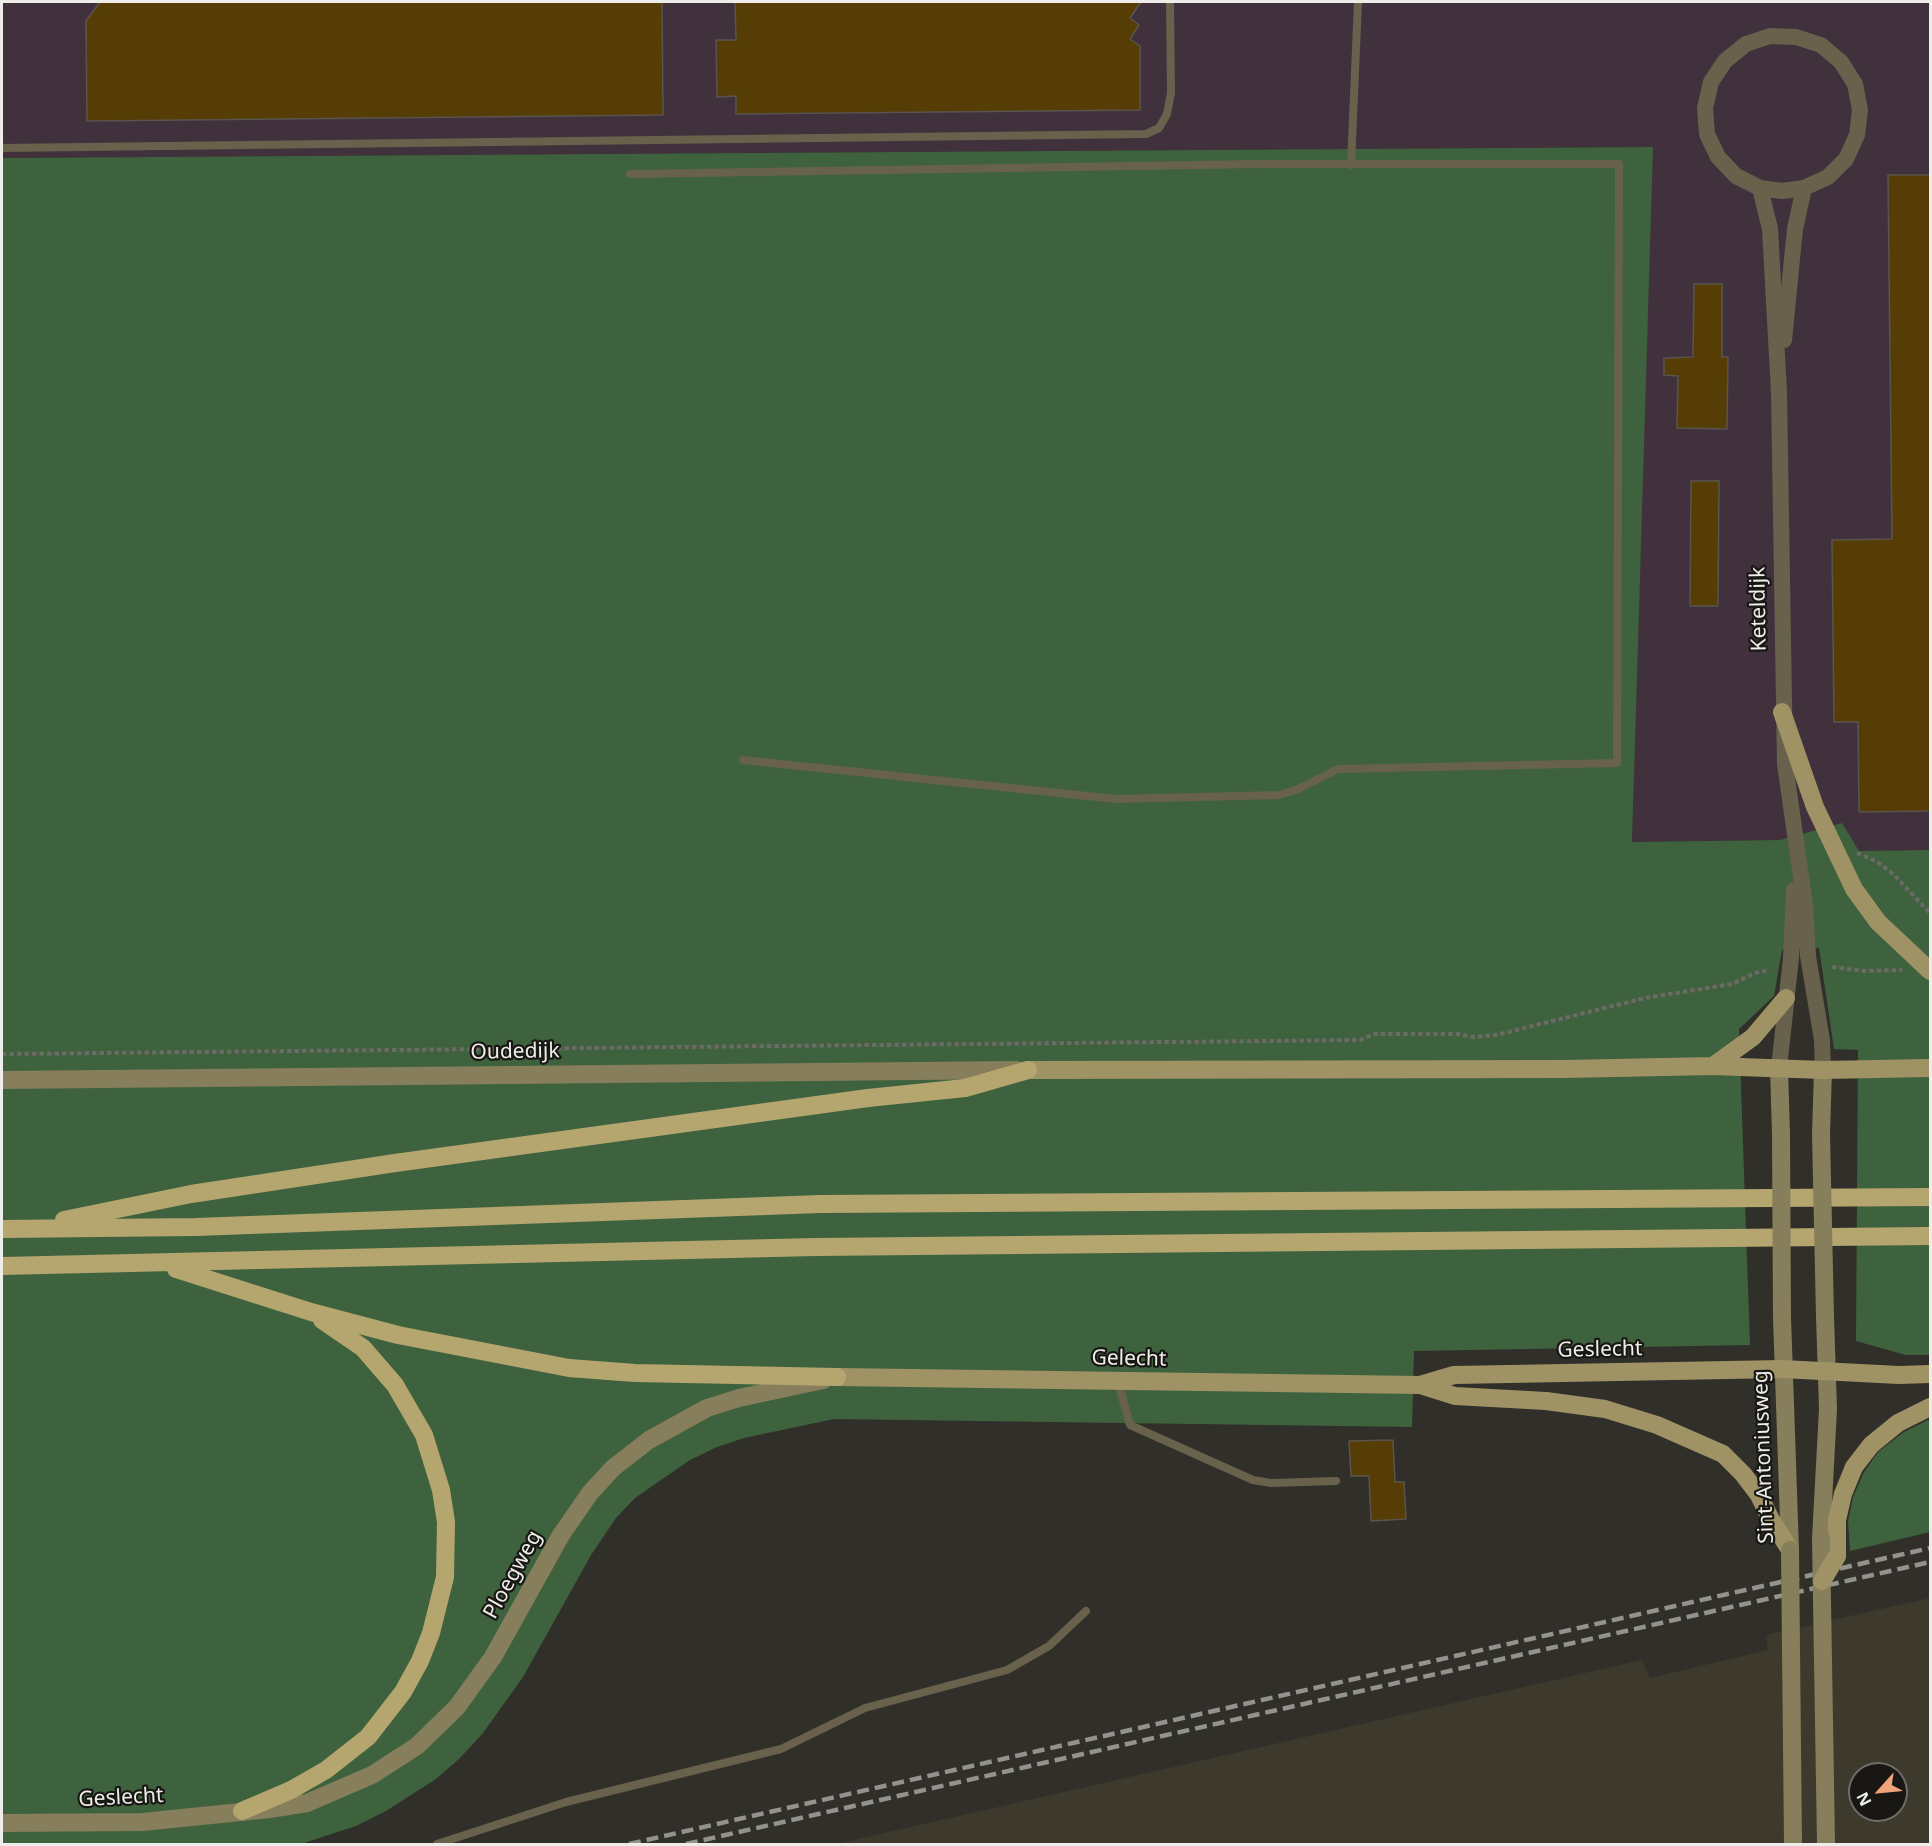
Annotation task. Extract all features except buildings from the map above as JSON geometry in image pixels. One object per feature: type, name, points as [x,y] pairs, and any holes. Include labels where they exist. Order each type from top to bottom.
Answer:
[{"type":"highway","points":[[24,1228],[191,1194],[395,1163],[868,1098],[964,1088],[1028,1070]]},
{"type":"highway","points":[[2,1228],[208,1227],[820,1204],[1930,1197]]},
{"type":"highway","points":[[2,1266],[816,1247],[1930,1236]]},
{"type":"highway","points":[[160,1264],[311,1312],[443,1345],[569,1368],[635,1373],[837,1377]]},
{"type":"highway","points":[[242,1811],[291,1790],[326,1770],[368,1737],[403,1692],[420,1660],[431,1634],[445,1577],[446,1522],[441,1490],[424,1436],[395,1385],[363,1348],[311,1312]]},
{"type":"main road","points":[[1782,712],[1815,807],[1854,889],[1878,922],[1930,971]]},
{"type":"main road","points":[[1713,1066],[1753,1037],[1786,998]]},
{"type":"main road","points":[[1028,1070],[1565,1069],[1713,1066],[1823,1070],[1930,1068]]},
{"type":"main road","name":"Geslecht","points":[[1420,1385],[1454,1375],[1782,1369],[1899,1375],[1930,1374]]},
{"type":"main road","name":"Gelecht","points":[[837,1377],[1420,1385]]},
{"type":"main road","points":[[1420,1385],[1455,1396],[1546,1401],[1605,1409],[1695,1440],[1723,1454],[1743,1474],[1759,1495],[1790,1550]]},
{"type":"main road","points":[[1822,1581],[1837,1556],[1829,1538],[1854,1467],[1871,1445],[1898,1423],[1930,1407]]},
{"type":"street","points":[[1770,36],[1796,36],[1821,45],[1846,69],[1855,84],[1860,110],[1857,135],[1846,159],[1827,177],[1804,188],[1782,191],[1760,188],[1736,176],[1718,158],[1707,134],[1705,108],[1711,82],[1725,60],[1746,44],[1770,36]]},
{"type":"street","name":"Keteldijk","points":[[1760,188],[1770,229],[1779,392],[1782,712],[1785,764],[1822,1040],[1823,1070]]},
{"type":"street","name":"Keteldijk","points":[[1779,392],[1795,229],[1804,188]]},
{"type":"street","name":"Keteldijk","points":[[1779,1068],[1794,914],[1793,826]]},
{"type":"street","name":"Sint-Antoniusweg","points":[[1779,1068],[1782,1369],[1790,1550],[1793,1845]]},
{"type":"street","name":"Oudedijk","points":[[2,1080],[1028,1070]]},
{"type":"street","points":[[1823,1070],[1821,1134],[1829,1538]]},
{"type":"street","name":"Ploegweg","points":[[242,1811],[307,1803],[346,1788],[396,1760],[437,1729],[477,1681],[493,1657],[561,1535],[590,1493],[613,1468],[649,1440],[707,1408],[739,1398],[837,1377]]},
{"type":"street","points":[[1822,1581],[1826,1845]]},
{"type":"street","name":"Geslecht","points":[[2,1823],[143,1822],[242,1811]]},
{"type":"lane","points":[[2,148],[1146,134],[1160,128],[1169,104],[1170,2]]},
{"type":"lane","points":[[1351,165],[1358,2]]},
{"type":"lane","points":[[630,174],[1259,164],[1439,166],[1470,162],[1619,164],[1617,763],[1338,769],[1296,790],[1279,795],[1116,799],[743,760]]},
{"type":"lane","points":[[1118,1382],[1130,1425],[1253,1480],[1271,1483],[1336,1481]]},
{"type":"lane","points":[[437,1845],[566,1802],[781,1749],[865,1708],[1007,1670],[1050,1646],[1086,1611]]},
{"type":"path","points":[[1856,853],[1876,861],[1892,873],[1930,913]]},
{"type":"path","points":[[1832,967],[1903,970]]},
{"type":"path","points":[[2,1054],[1360,1040],[1374,1034],[1457,1034],[1474,1037],[1496,1035],[1645,998],[1732,984],[1755,973],[1769,970]]},
{"type":"shaded area","points":[[2,2],[1930,2],[1930,850],[1858,851],[1842,823],[1780,840],[1632,842],[1652,147],[2,158]]},
{"type":"shaded area","points":[[1930,1598],[1930,1844],[836,1844],[1642,1660],[1650,1678],[1768,1650],[1766,1635]]},
{"type":"green space","points":[[1653,147],[1632,842],[1780,840],[1842,823],[1859,851],[1930,850],[1930,1355],[1906,1355],[1856,1341],[1858,1050],[1834,1049],[1819,948],[1782,950],[1774,996],[1739,1029],[1750,1345],[1414,1351],[1412,1427],[834,1419],[744,1438],[717,1447],[690,1460],[635,1498],[616,1518],[591,1555],[523,1677],[483,1733],[436,1779],[386,1811],[356,1826],[301,1844],[2,1844],[2,158]]},
{"type":"green space","points":[[1930,1419],[1930,1532],[1850,1551],[1848,1521],[1853,1497],[1864,1472],[1878,1452],[1904,1432]]},
{"type":"railway","points":[[629,1844],[1930,1548]]},
{"type":"railway","points":[[686,1844],[1930,1562]]}]
